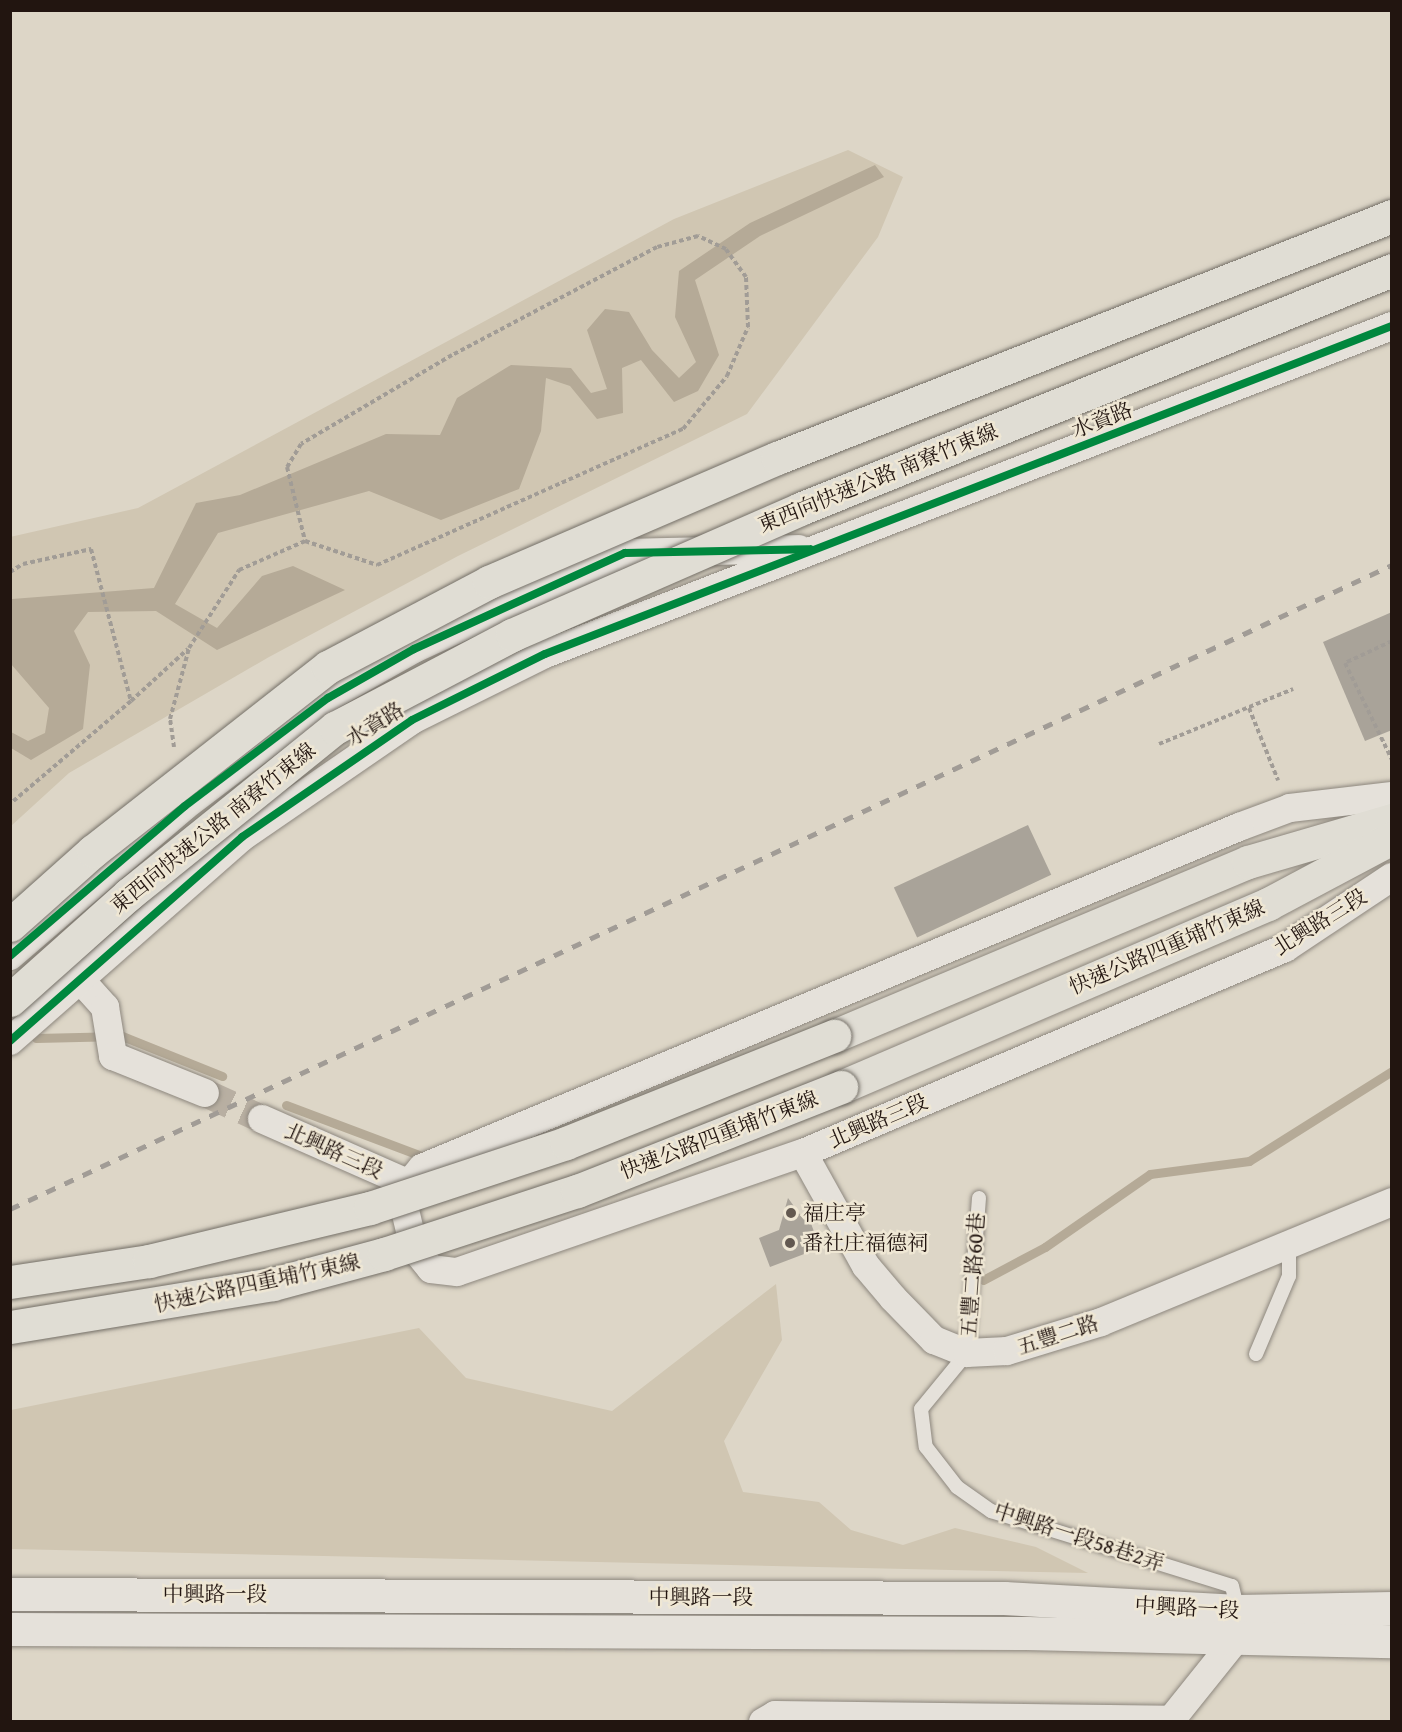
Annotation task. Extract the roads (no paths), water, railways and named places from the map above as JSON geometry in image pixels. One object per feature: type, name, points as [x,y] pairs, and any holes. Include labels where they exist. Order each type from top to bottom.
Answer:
[{"type":"highway","points":[[24,928],[93,851],[328,667],[489,582],[777,458],[1392,216]]},
{"type":"highway","name":"東西向快速公路 南寮竹東線","points":[[10,1000],[129,894],[335,728],[512,635],[725,542],[1392,270]]},
{"type":"highway","name":"快速公路四重埔竹東線","points":[[10,1282],[149,1261],[370,1208],[566,1143],[834,1036],[1248,862],[1392,820]]},
{"type":"highway","name":"快速公路四重埔竹東線","points":[[10,1327],[250,1288],[384,1254],[577,1191],[841,1087],[1268,904],[1392,838]]},
{"type":"main road","name":"中興路一段","points":[[10,1594],[1004,1598],[1237,1626],[1392,1641]]},
{"type":"main road","name":"中興路一段","points":[[10,1629],[1014,1633],[1237,1626],[1392,1608]]},
{"type":"street","name":"水資路","points":[[10,1041],[242,837],[412,720],[545,654],[825,548],[1392,326]]},
{"type":"street","name":"水資路","points":[[10,956],[24,928],[328,698],[530,592],[625,553],[825,548]]},
{"type":"street","name":"北興路三段","points":[[1392,796],[1290,808],[422,1168],[405,1182],[400,1205],[421,1261],[431,1269],[457,1272],[802,1153],[1285,948],[1392,877]]},
{"type":"street","points":[[24,928],[80,980],[105,1007],[113,1056],[205,1093]]},
{"type":"street","name":"北興路三段","points":[[262,1119],[405,1182]]},
{"type":"street","name":"五豐二路","points":[[802,1153],[866,1266],[892,1298],[934,1340],[967,1353],[1007,1351],[1101,1322],[1392,1202]]},
{"type":"street","points":[[763,1722],[775,1715],[1171,1720],[1237,1626]]},
{"type":"lane","name":"五豐二路60巷","points":[[967,1353],[979,1198]]},
{"type":"lane","points":[[1256,1354],[1289,1276],[1289,1246]]},
{"type":"lane","name":"中興路一段58巷2弄","points":[[967,1353],[921,1409],[926,1448],[957,1487],[991,1511],[1232,1586],[1237,1626]]},
{"type":"waterway","points":[[36,1038],[122,1036],[222,1076]]},
{"type":"waterway","points":[[983,1280],[1045,1247],[1150,1174],[1249,1161],[1392,1071]]},
{"type":"waterway","points":[[286,1105],[419,1155]]},
{"type":"tunnel","points":[[205,1093],[262,1119]]},
{"type":"railway","points":[[10,1209],[1392,565]]},
{"type":"place","name":"福庄亭","points":[[791,1213]]},
{"type":"place","name":"番社庄福德祠","points":[[790,1243]]}]
